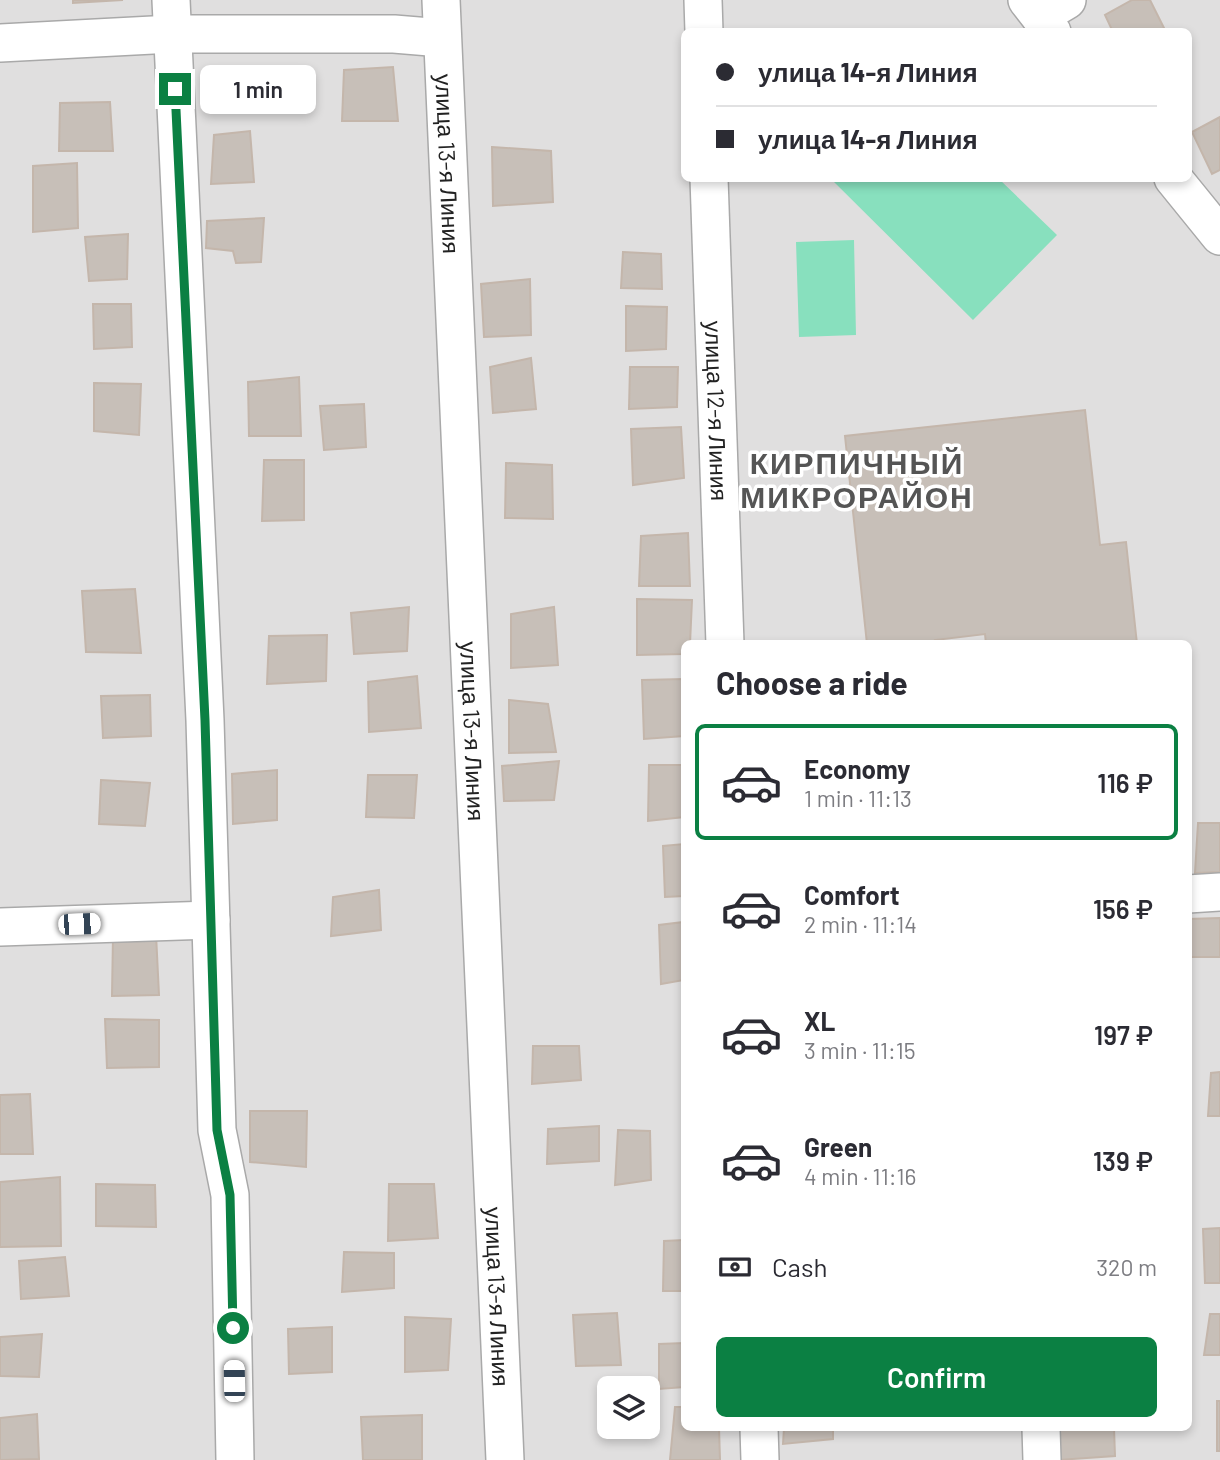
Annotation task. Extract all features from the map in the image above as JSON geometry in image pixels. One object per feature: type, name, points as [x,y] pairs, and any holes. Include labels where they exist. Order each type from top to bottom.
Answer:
[{"type":"street","name":"улица 13-я Линия","points":[[441,0],[505,1460]]},
{"type":"street","points":[[703,0],[704,28]]},
{"type":"street","points":[[171,17],[205,720],[217,1130],[230,1195],[235,1460]]},
{"type":"street","points":[[0,43],[171,17],[442,38]]},
{"type":"street","name":"улица 12-я Линия","points":[[709,182],[725,640]]},
{"type":"street","points":[[1177,182],[1213,214]]},
{"type":"street","points":[[1192,894],[1220,892]]},
{"type":"street","points":[[0,927],[211,920]]},
{"type":"street","points":[[759,1431],[760,1460]]},
{"type":"street","points":[[1041,1431],[1042,1460]]},
{"type":"shaded area","points":[[0,0],[1220,0],[1220,1460],[0,1460]]},
{"type":"green space","points":[[834,182],[1002,182],[1057,235],[973,320]]},
{"type":"green space","points":[[854,240],[856,335],[799,337],[796,242]]},
{"type":"building","points":[[73,0],[123,0],[73,3]]},
{"type":"building","points":[[1132,0],[1150,0],[1164,28],[1111,28],[1105,15]]},
{"type":"building","points":[[393,67],[398,121],[342,121],[344,70]]},
{"type":"building","points":[[110,102],[113,151],[59,151],[60,103]]},
{"type":"building","points":[[1220,117],[1220,170],[1212,174],[1192,132]]},
{"type":"building","points":[[250,131],[254,182],[211,184],[214,135]]},
{"type":"building","points":[[492,147],[551,151],[553,202],[493,206]]},
{"type":"building","points":[[77,163],[78,228],[33,232],[33,166]]},
{"type":"building","points":[[264,218],[261,262],[236,263],[233,251],[206,248],[207,221]]},
{"type":"building","points":[[128,234],[127,279],[89,281],[85,237]]},
{"type":"building","points":[[623,252],[661,254],[662,289],[621,288]]},
{"type":"building","points":[[530,279],[531,335],[484,337],[481,284]]},
{"type":"building","points":[[93,304],[131,304],[132,347],[94,349]]},
{"type":"building","points":[[626,306],[667,307],[666,349],[626,351]]},
{"type":"building","points":[[531,358],[536,409],[493,413],[490,367]]},
{"type":"building","points":[[630,367],[678,367],[677,407],[629,409]]},
{"type":"building","points":[[299,377],[301,436],[249,436],[248,382]]},
{"type":"building","points":[[94,383],[141,384],[139,435],[94,431]]},
{"type":"building","points":[[364,404],[366,447],[324,450],[320,406]]},
{"type":"building","points":[[1085,410],[1100,545],[1126,542],[1137,640],[986,640],[985,634],[935,640],[867,640],[845,436]]},
{"type":"building","points":[[681,427],[684,478],[633,485],[631,429]]},
{"type":"building","points":[[264,460],[304,460],[304,520],[262,521]]},
{"type":"building","points":[[506,463],[552,465],[553,519],[505,518]]},
{"type":"building","points":[[688,533],[690,586],[639,586],[641,536]]},
{"type":"building","points":[[135,589],[141,653],[86,652],[82,591]]},
{"type":"building","points":[[637,599],[692,600],[690,640],[681,640],[681,654],[637,655]]},
{"type":"building","points":[[409,607],[407,651],[354,654],[351,613]]},
{"type":"building","points":[[554,607],[558,665],[511,668],[511,614]]},
{"type":"building","points":[[327,635],[326,681],[267,684],[269,636]]},
{"type":"building","points":[[417,676],[421,728],[369,732],[368,682]]},
{"type":"building","points":[[681,679],[681,736],[644,739],[642,680]]},
{"type":"building","points":[[150,695],[151,736],[103,738],[101,696]]},
{"type":"building","points":[[509,700],[548,704],[556,752],[509,753]]},
{"type":"building","points":[[559,761],[554,800],[504,801],[502,766]]},
{"type":"building","points":[[649,765],[681,765],[681,817],[648,821]]},
{"type":"building","points":[[277,770],[277,820],[233,824],[232,774]]},
{"type":"building","points":[[368,775],[417,775],[414,818],[366,817]]},
{"type":"building","points":[[101,780],[150,783],[145,826],[99,824]]},
{"type":"building","points":[[1198,823],[1220,823],[1220,872],[1195,873]]},
{"type":"building","points":[[681,844],[681,896],[665,897],[663,846]]},
{"type":"building","points":[[379,890],[381,930],[331,936],[333,897]]},
{"type":"building","points":[[1220,918],[1220,957],[1192,957],[1192,919]]},
{"type":"building","points":[[681,922],[681,981],[661,984],[659,925]]},
{"type":"building","points":[[156,934],[159,995],[112,996],[113,936]]},
{"type":"building","points":[[105,1019],[159,1020],[159,1067],[107,1068]]},
{"type":"building","points":[[533,1046],[579,1046],[581,1080],[532,1084]]},
{"type":"building","points":[[1220,1072],[1220,1116],[1208,1116],[1211,1073]]},
{"type":"building","points":[[30,1094],[33,1154],[0,1154],[0,1095]]},
{"type":"building","points":[[250,1111],[307,1111],[306,1167],[250,1162]]},
{"type":"building","points":[[599,1126],[599,1161],[547,1164],[548,1129]]},
{"type":"building","points":[[618,1130],[650,1131],[651,1180],[615,1185]]},
{"type":"building","points":[[60,1177],[61,1246],[0,1247],[0,1182]]},
{"type":"building","points":[[96,1184],[155,1185],[156,1227],[96,1226]]},
{"type":"building","points":[[389,1184],[434,1184],[438,1238],[388,1241]]},
{"type":"building","points":[[1220,1228],[1220,1283],[1205,1283],[1203,1229]]},
{"type":"building","points":[[681,1240],[681,1291],[663,1291],[664,1241]]},
{"type":"building","points":[[344,1252],[394,1253],[394,1288],[342,1292]]},
{"type":"building","points":[[65,1257],[69,1296],[21,1299],[19,1261]]},
{"type":"building","points":[[617,1313],[621,1365],[576,1366],[573,1315]]},
{"type":"building","points":[[1210,1314],[1220,1314],[1220,1355],[1204,1355]]},
{"type":"building","points":[[405,1317],[451,1319],[448,1370],[405,1372]]},
{"type":"building","points":[[332,1327],[332,1372],[289,1374],[288,1329]]},
{"type":"building","points":[[42,1334],[39,1377],[0,1376],[0,1337]]},
{"type":"building","points":[[681,1343],[681,1387],[660,1389],[659,1344]]},
{"type":"building","points":[[1217,1401],[1220,1401],[1220,1451],[1217,1451]]},
{"type":"building","points":[[675,1407],[681,1407],[681,1431],[719,1431],[720,1460],[670,1460]]},
{"type":"building","points":[[37,1414],[39,1459],[0,1460],[0,1418]]},
{"type":"building","points":[[422,1415],[422,1460],[363,1460],[361,1417]]},
{"type":"building","points":[[784,1431],[833,1431],[833,1439],[783,1444]]},
{"type":"building","points":[[1060,1431],[1114,1431],[1115,1456],[1058,1460]]},
{"type":"district","name":"КИРПИЧНЫЙ МИКРОРАЙОН","points":[[857,479]]},
{"type":"route","points":[[175,89],[205,720],[217,1130],[230,1195],[233,1328]]}]
